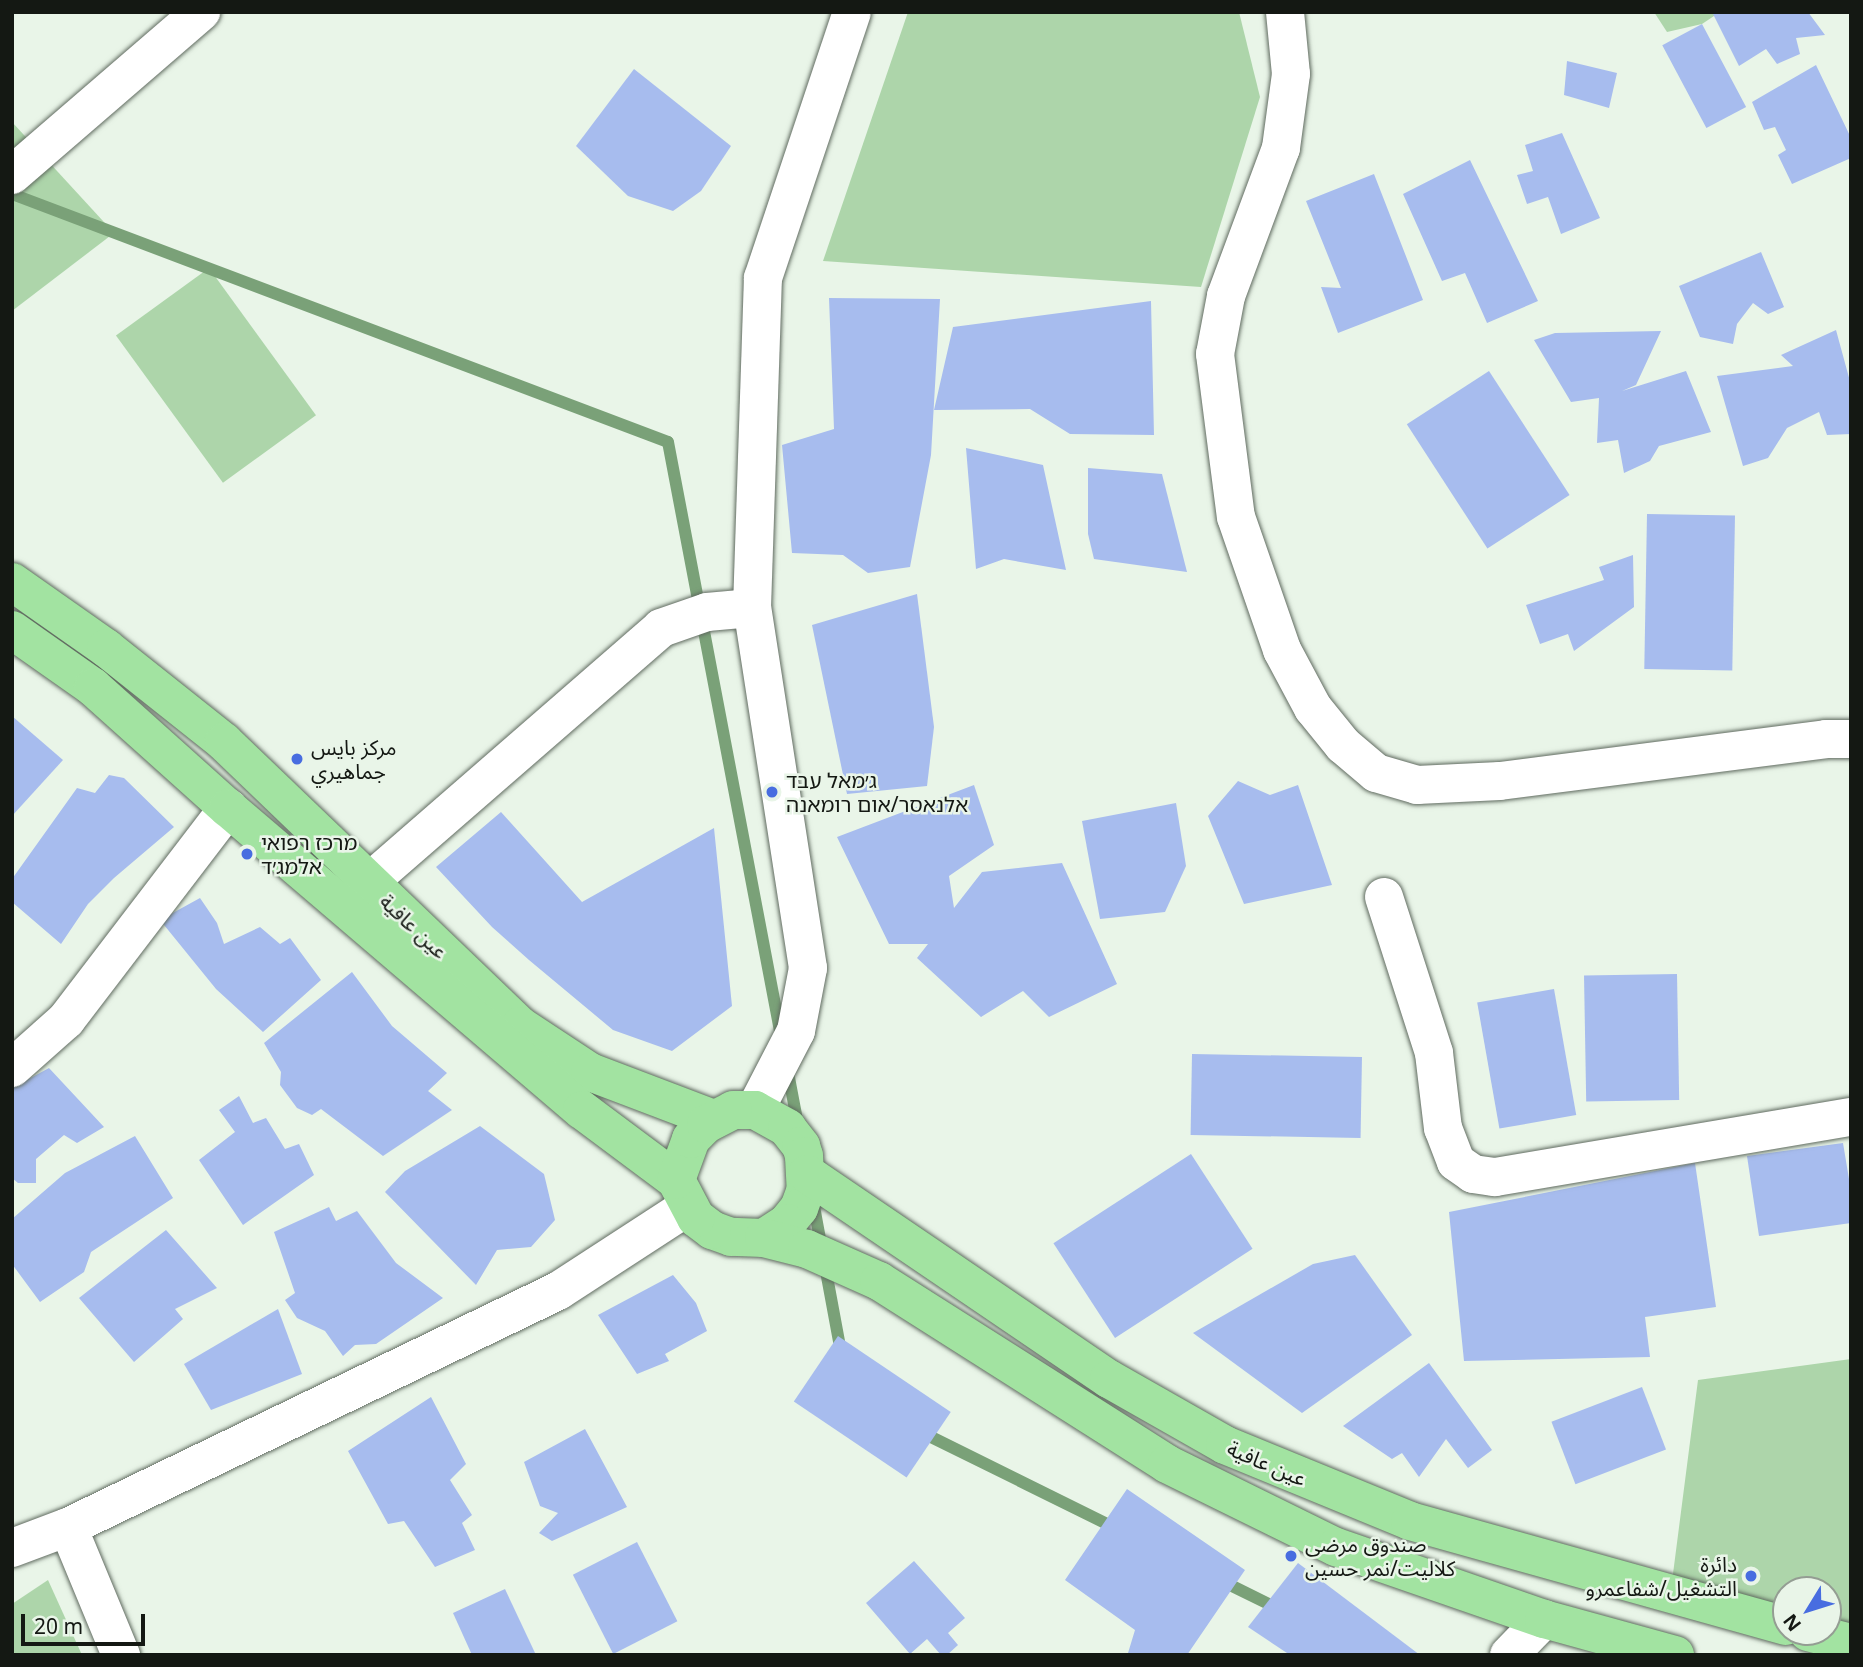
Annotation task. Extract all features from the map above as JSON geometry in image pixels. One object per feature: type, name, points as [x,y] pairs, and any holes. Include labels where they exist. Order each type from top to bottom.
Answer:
[{"type":"main road","name":"عين عافية","points":[[12,582],[106,648],[224,742],[520,1026],[590,1072],[715,1119]]},
{"type":"main road","name":"عين عافية","points":[[12,630],[93,687],[228,808],[682,1193]]},
{"type":"main road","points":[[733,1110],[755,1110],[787,1128],[801,1146],[807,1174],[806,1189],[799,1208],[787,1223],[764,1238],[731,1237],[712,1230],[696,1218],[682,1193],[691,1139],[715,1119],[733,1110]]},
{"type":"main road","name":"عين عافية","points":[[807,1174],[1109,1379],[1225,1445],[1410,1521],[1772,1622]]},
{"type":"main road","name":"عين عافية","points":[[764,1238],[807,1249],[879,1281],[1167,1464],[1336,1547],[1544,1619],[1675,1655]]},
{"type":"street","points":[[12,175],[201,12]]},
{"type":"street","points":[[755,1110],[796,1031],[808,968],[752,608],[763,278],[852,12]]},
{"type":"street","points":[[1285,12],[1291,74],[1281,148],[1226,296],[1215,354],[1236,517],[1282,650],[1313,708],[1343,745],[1376,774],[1417,785],[1500,781],[1826,739],[1851,739]]},
{"type":"street","points":[[368,883],[661,628],[707,612],[752,608]]},
{"type":"street","points":[[12,1068],[66,1020],[228,808]]},
{"type":"street","points":[[1384,897],[1434,1053],[1443,1128],[1456,1162],[1473,1174],[1495,1177],[1851,1117]]},
{"type":"street","points":[[12,1548],[68,1527],[558,1291],[682,1193]]},
{"type":"street","points":[[68,1527],[121,1655]]},
{"type":"street","points":[[1509,1655],[1544,1619]]},
{"type":"green space","points":[[908,12],[1239,12],[1260,97],[1201,287],[823,261]]},
{"type":"green space","points":[[1654,12],[1720,12],[1702,24],[1667,32]]},
{"type":"green space","points":[[12,122],[114,233],[12,311]]},
{"type":"green space","points":[[209,268],[316,415],[223,483],[116,336]]},
{"type":"green space","points":[[1851,1359],[1851,1637],[1842,1635],[1842,1576],[1772,1576],[1772,1620],[1670,1597],[1698,1380]]},
{"type":"green space","points":[[48,1580],[82,1655],[12,1655],[12,1604]]},
{"type":"building","points":[[1712,12],[1808,12],[1825,35],[1796,38],[1800,54],[1777,64],[1766,49],[1739,66]]},
{"type":"building","points":[[1702,24],[1746,107],[1706,128],[1662,45]]},
{"type":"building","points":[[1567,61],[1617,73],[1609,108],[1564,95]]},
{"type":"building","points":[[1816,65],[1851,138],[1851,158],[1792,184],[1778,155],[1786,150],[1775,127],[1764,130],[1752,102]]},
{"type":"building","points":[[634,69],[731,146],[701,191],[673,211],[628,196],[576,146]]},
{"type":"building","points":[[1562,133],[1600,218],[1561,234],[1548,197],[1527,204],[1517,175],[1533,171],[1525,145]]},
{"type":"building","points":[[1470,160],[1538,301],[1487,323],[1465,273],[1442,281],[1403,194]]},
{"type":"building","points":[[1374,174],[1423,300],[1338,333],[1321,287],[1341,288],[1306,201]]},
{"type":"building","points":[[1761,252],[1784,307],[1768,314],[1753,303],[1737,324],[1733,344],[1700,337],[1679,286]]},
{"type":"building","points":[[829,298],[940,299],[931,455],[910,567],[868,573],[843,555],[792,553],[782,445],[834,429]]},
{"type":"building","points":[[1151,301],[1154,435],[1070,434],[1030,409],[934,410],[953,327]]},
{"type":"building","points":[[1836,330],[1851,385],[1851,434],[1827,435],[1819,412],[1787,428],[1768,458],[1743,466],[1717,376],[1793,366],[1781,355]]},
{"type":"building","points":[[1661,331],[1636,385],[1622,391],[1686,371],[1711,432],[1659,446],[1650,461],[1624,473],[1618,440],[1597,443],[1599,398],[1571,402],[1534,340],[1555,333]]},
{"type":"building","points":[[1489,371],[1570,495],[1487,548],[1407,424]]},
{"type":"building","points":[[966,448],[1043,465],[1066,570],[1004,559],[976,569]]},
{"type":"building","points":[[1088,468],[1162,474],[1187,572],[1094,559],[1088,534]]},
{"type":"building","points":[[1647,514],[1735,516],[1732,671],[1644,669]]},
{"type":"building","points":[[1633,555],[1634,607],[1574,651],[1568,634],[1540,644],[1526,605],[1604,580],[1599,567]]},
{"type":"building","points":[[917,594],[934,727],[927,786],[847,794],[812,625]]},
{"type":"building","points":[[12,716],[63,760],[12,816]]},
{"type":"building","points":[[109,775],[124,778],[174,827],[88,904],[61,944],[12,902],[12,879],[77,788],[95,793]]},
{"type":"building","points":[[1238,781],[1270,795],[1298,785],[1332,885],[1244,904],[1208,816]]},
{"type":"building","points":[[974,785],[994,845],[949,876],[954,908],[982,872],[1062,863],[1117,984],[1049,1017],[1023,991],[981,1017],[917,958],[928,944],[889,944],[837,837]]},
{"type":"building","points":[[1176,803],[1186,866],[1165,912],[1100,919],[1082,821]]},
{"type":"building","points":[[501,812],[582,902],[714,828],[732,1006],[672,1051],[613,1030],[529,960],[492,927],[436,867]]},
{"type":"building","points":[[200,898],[217,923],[224,944],[260,927],[280,944],[290,938],[321,980],[263,1032],[216,989],[160,920]]},
{"type":"building","points":[[352,972],[392,1026],[447,1073],[428,1091],[452,1110],[383,1156],[321,1109],[312,1115],[297,1108],[280,1085],[281,1072],[264,1043]]},
{"type":"building","points":[[1677,974],[1679,1100],[1586,1102],[1584,976]]},
{"type":"building","points":[[1554,989],[1576,1115],[1499,1129],[1477,1003]]},
{"type":"building","points":[[1192,1054],[1362,1057],[1361,1138],[1191,1135]]},
{"type":"building","points":[[49,1068],[104,1127],[77,1143],[64,1135],[36,1159],[36,1183],[18,1183],[12,1178],[12,1081],[27,1080]]},
{"type":"building","points":[[239,1096],[253,1123],[266,1118],[285,1149],[299,1144],[314,1175],[243,1225],[199,1160],[235,1132],[219,1110]]},
{"type":"building","points":[[480,1126],[544,1174],[555,1220],[531,1247],[497,1250],[476,1285],[385,1192],[405,1171]]},
{"type":"building","points":[[135,1136],[173,1198],[91,1252],[84,1272],[40,1302],[12,1264],[12,1219],[65,1173]]},
{"type":"building","points":[[1843,1143],[1851,1191],[1851,1223],[1759,1236],[1747,1156]]},
{"type":"building","points":[[1191,1154],[1253,1249],[1115,1338],[1053,1243]]},
{"type":"building","points":[[1695,1163],[1716,1307],[1645,1317],[1650,1357],[1464,1361],[1449,1212]]},
{"type":"building","points":[[329,1207],[336,1221],[357,1211],[396,1263],[443,1298],[376,1344],[355,1345],[343,1356],[325,1331],[297,1318],[285,1300],[295,1293],[274,1232]]},
{"type":"building","points":[[166,1230],[217,1288],[175,1309],[183,1319],[134,1362],[79,1298]]},
{"type":"building","points":[[1355,1255],[1412,1335],[1302,1413],[1193,1333],[1313,1264]]},
{"type":"building","points":[[673,1275],[696,1303],[707,1331],[665,1354],[669,1361],[637,1374],[598,1315]]},
{"type":"building","points":[[278,1309],[302,1374],[211,1410],[184,1364]]},
{"type":"building","points":[[838,1336],[951,1412],[907,1478],[794,1401]]},
{"type":"building","points":[[1429,1363],[1492,1450],[1468,1468],[1446,1439],[1419,1477],[1402,1453],[1392,1459],[1343,1426]]},
{"type":"building","points":[[1642,1387],[1666,1450],[1575,1484],[1551,1422]]},
{"type":"building","points":[[431,1397],[466,1464],[450,1480],[472,1515],[462,1523],[475,1550],[435,1567],[404,1521],[388,1524],[348,1451]]},
{"type":"building","points":[[585,1429],[627,1507],[552,1541],[539,1533],[558,1513],[540,1506],[524,1462]]},
{"type":"building","points":[[1127,1489],[1245,1570],[1187,1655],[1130,1655],[1128,1653],[1135,1630],[1065,1580]]},
{"type":"building","points":[[637,1542],[677,1621],[613,1654],[573,1575]]},
{"type":"building","points":[[914,1561],[965,1618],[948,1633],[958,1645],[947,1655],[941,1655],[927,1639],[910,1654],[866,1603]]},
{"type":"building","points":[[1298,1563],[1420,1655],[1290,1655],[1248,1627]]},
{"type":"building","points":[[505,1589],[536,1655],[472,1655],[453,1613]]},
{"type":"waterway","points":[[12,194],[668,442],[781,1036]]},
{"type":"waterway","points":[[787,1067],[798,1125]]},
{"type":"waterway","points":[[813,1201],[841,1352]]},
{"type":"waterway","points":[[919,1431],[1119,1530]]},
{"type":"waterway","points":[[1220,1580],[1279,1609]]},
{"type":"place","name":"مركز بايس جماهيري","points":[[297,759]]},
{"type":"place","name":"ג׳מאל עבד אלנאסר/אום רומאנה","points":[[772,792]]},
{"type":"place","name":"מרכז רפואי אלמג׳ד","points":[[247,854]]},
{"type":"place","name":"صندوق مرضى كلاليت/نمر حسين","points":[[1291,1556]]},
{"type":"place","name":"دائرة التشغيل/شفاعمرو","points":[[1751,1576]]}]
